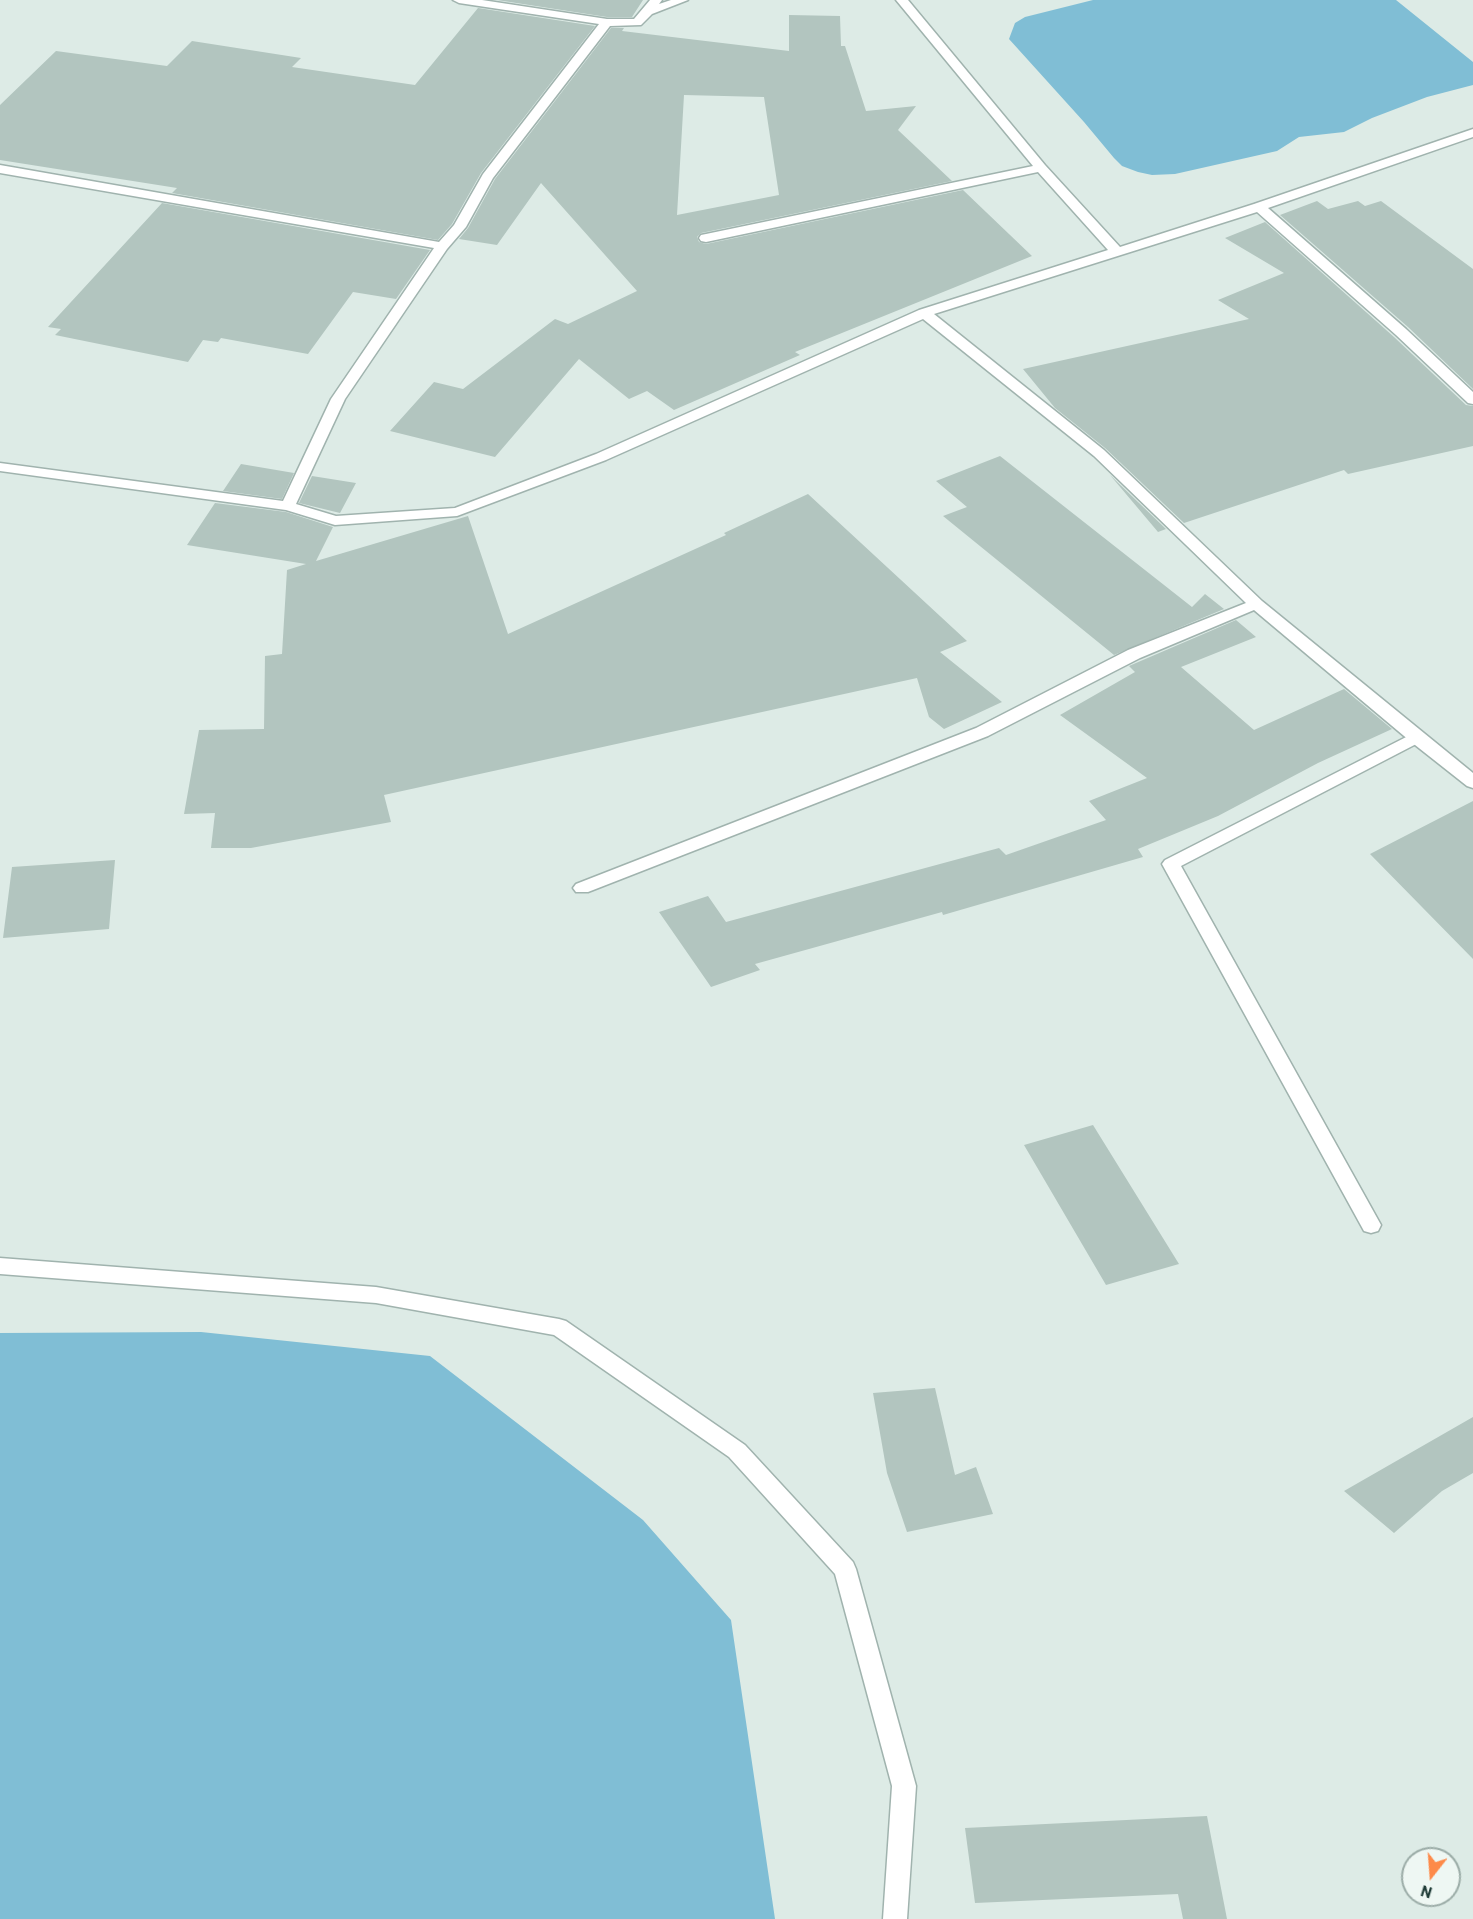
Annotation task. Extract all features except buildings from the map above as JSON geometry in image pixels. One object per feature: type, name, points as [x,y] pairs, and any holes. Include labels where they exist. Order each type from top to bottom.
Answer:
[{"type":"street","points":[[459,0],[607,22],[637,23],[656,0]]},
{"type":"street","points":[[649,11],[682,0]]},
{"type":"street","points":[[902,0],[1041,168],[1117,252]]},
{"type":"street","points":[[288,506],[338,399],[442,246],[460,226],[487,177],[607,22]]},
{"type":"street","points":[[0,467],[288,506],[335,521],[457,512],[601,457],[924,313],[1259,207],[1473,133]]},
{"type":"street","points":[[706,238],[1041,168]]},
{"type":"street","points":[[0,169],[442,246]]},
{"type":"street","points":[[1259,207],[1401,332],[1473,400]]},
{"type":"street","points":[[924,313],[1099,453],[1256,604],[1473,782]]},
{"type":"street","points":[[582,888],[982,732],[1134,654],[1256,604]]},
{"type":"street","points":[[1371,1225],[1171,864],[1416,737]]},
{"type":"street","points":[[0,1266],[376,1295],[559,1328],[737,1451],[845,1569],[904,1786],[895,1919]]},
{"type":"water","points":[[1093,0],[1396,0],[1473,62],[1473,85],[1427,97],[1372,118],[1344,132],[1299,137],[1277,151],[1175,174],[1152,175],[1138,172],[1122,166],[1114,158],[1009,39],[1015,23],[1025,17]]},
{"type":"water","points":[[201,1332],[430,1356],[643,1520],[731,1620],[775,1919],[0,1919],[0,1333]]}]
